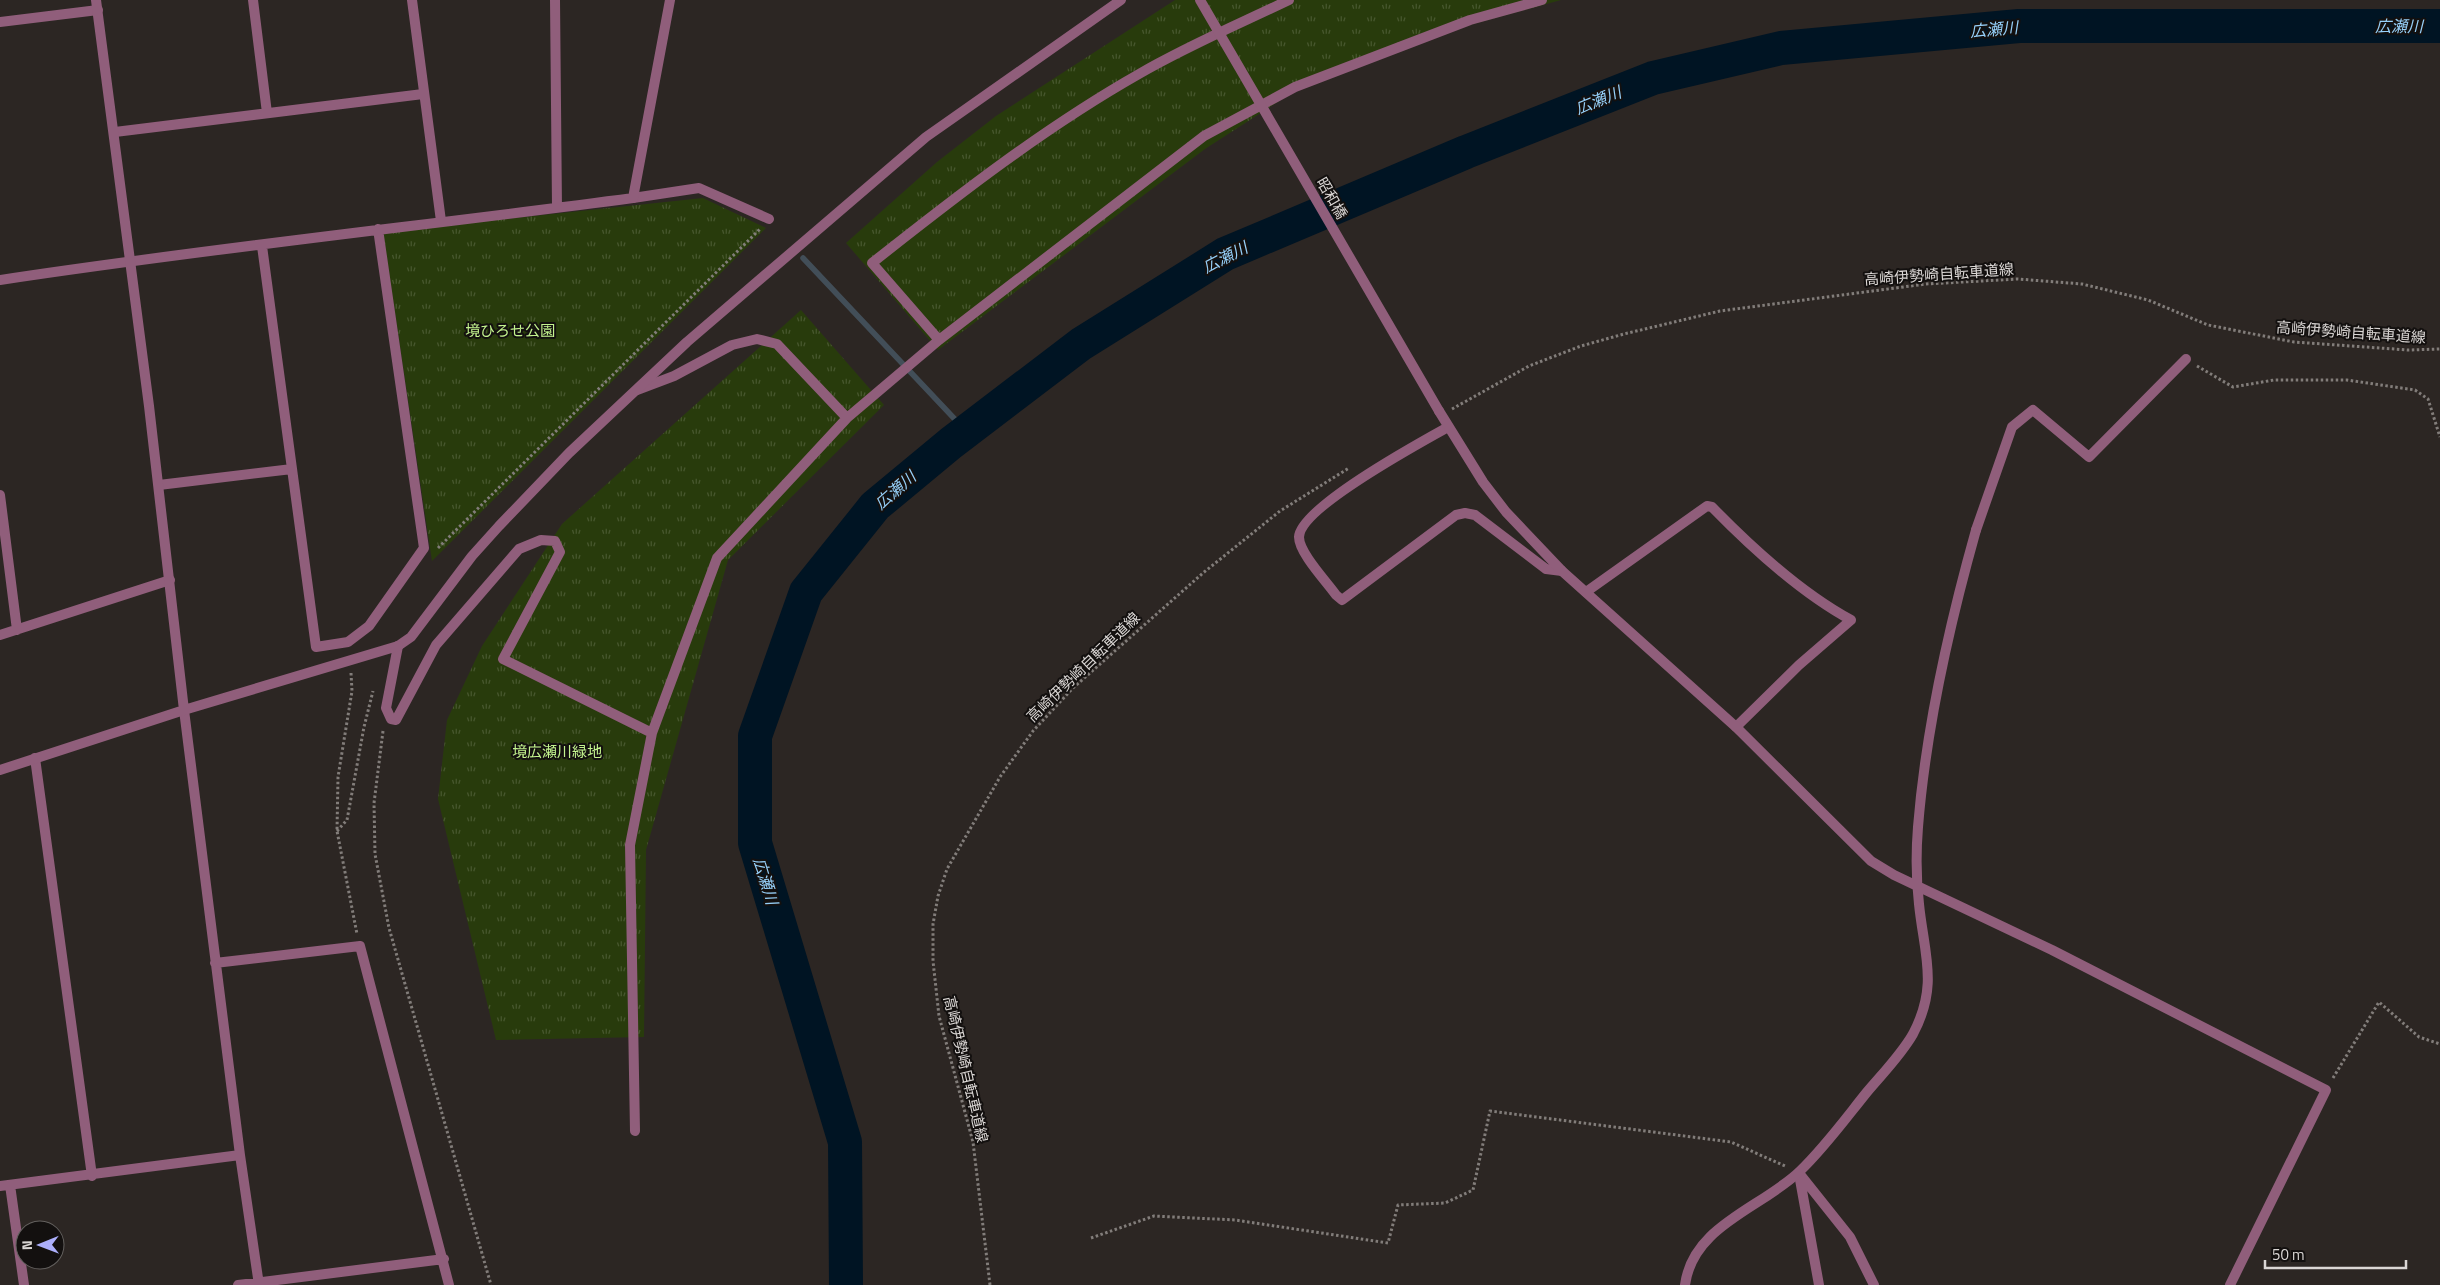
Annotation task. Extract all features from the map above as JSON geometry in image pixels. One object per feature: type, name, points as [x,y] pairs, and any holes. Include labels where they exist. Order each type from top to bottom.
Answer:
[{"type":"street","points":[[253,0],[267,113]]},
{"type":"street","points":[[412,0],[440,221]]},
{"type":"street","points":[[555,0],[557,208]]},
{"type":"street","points":[[633,198],[670,0]]},
{"type":"street","points":[[0,770],[184,710],[398,646],[411,637],[499,526],[569,453],[687,342],[926,137],[1121,0]]},
{"type":"street","name":"昭和橋","points":[[1200,0],[1448,427],[1482,482],[1506,512],[1562,571],[1736,727],[1871,861],[1894,875],[1917,884],[2052,950],[2326,1090]]},
{"type":"street","points":[[939,340],[872,263],[951,201],[1048,130],[1139,73],[1289,0]]},
{"type":"street","points":[[635,1132],[630,845],[652,733],[716,558],[848,418],[917,358],[1204,136],[1295,87],[1470,20],[1542,0]]},
{"type":"street","points":[[0,22],[97,5],[159,485],[215,963],[259,1284]]},
{"type":"street","points":[[114,132],[423,94]]},
{"type":"street","points":[[0,280],[130,260],[262,246],[378,229],[557,208],[700,188],[769,220]]},
{"type":"street","points":[[262,246],[316,647],[348,642],[369,626],[424,548],[378,229]]},
{"type":"street","points":[[636,390],[674,376],[732,345],[757,339],[777,344],[848,418]]},
{"type":"street","points":[[1685,1285],[1690,1264],[1706,1238],[1720,1227],[1749,1210],[1799,1173],[1904,1048],[1922,1014],[1927,997],[1929,968],[1917,884],[1918,826],[1931,733],[1949,638],[1976,530],[2012,427],[2032,410],[2089,457],[2186,359]]},
{"type":"street","points":[[1448,427],[1347,488],[1312,514],[1302,526],[1299,538],[1302,549],[1336,595],[1342,600],[1456,515],[1465,513],[1475,515],[1546,569],[1562,571]]},
{"type":"street","points":[[159,485],[292,469]]},
{"type":"street","points":[[0,495],[17,630]]},
{"type":"street","points":[[1586,592],[1707,506],[1712,507],[1744,539],[1795,581],[1851,620],[1799,665],[1736,727]]},
{"type":"street","points":[[398,646],[386,708],[390,719],[396,720],[436,645],[519,549],[541,540],[555,541],[560,552],[502,659],[652,733]]},
{"type":"street","points":[[0,635],[170,580]]},
{"type":"street","points":[[35,758],[92,1176]]},
{"type":"street","points":[[215,963],[360,946],[444,1259],[449,1285]]},
{"type":"street","points":[[2230,1285],[2326,1090]]},
{"type":"street","points":[[24,1285],[5,1186],[240,1155]]},
{"type":"street","points":[[1799,1173],[1819,1285]]},
{"type":"street","points":[[1799,1173],[1850,1237],[1874,1285]]},
{"type":"street","points":[[238,1285],[259,1284],[444,1259]]},
{"type":"path","name":"高崎伊勢崎自転車道線","points":[[1451,410],[1529,366],[1581,346],[1624,334],[1720,311],[1926,284],[2018,279],[2082,284],[2148,300],[2208,325],[2294,342],[2408,350],[2440,349]]},
{"type":"path","points":[[2186,359],[2233,387],[2274,380],[2347,380],[2415,390],[2428,399],[2440,438]]},
{"type":"path","name":"高崎伊勢崎自転車道線","points":[[990,1285],[973,1142],[939,1016],[933,961],[932,924],[938,896],[947,869],[1000,777],[1032,731],[1073,688],[1203,572],[1280,511],[1354,464]]},
{"type":"path","points":[[337,831],[347,820],[364,726],[374,688]]},
{"type":"path","points":[[386,708],[374,803],[375,854],[389,928],[491,1285]]},
{"type":"path","points":[[2326,1090],[2378,1002],[2418,1037],[2440,1044]]},
{"type":"path","points":[[1091,1238],[1154,1216],[1235,1220],[1388,1243],[1398,1205],[1445,1203],[1473,1190],[1490,1111],[1731,1142],[1799,1173]]},
{"type":"green space","points":[[1175,0],[1561,0],[1466,26],[1295,91],[1205,149],[938,350],[846,243],[937,162],[996,116]]},
{"type":"green space","name":"境ひろせ公園","points":[[703,198],[766,228],[432,561],[383,232]]},
{"type":"green space","name":"境広瀬川緑地","points":[[801,310],[884,405],[728,560],[646,850],[644,1037],[496,1040],[438,799],[447,720],[482,646],[562,524]]},
{"type":"waterway","name":"広瀬川","points":[[846,1285],[845,1142],[755,843],[755,736],[806,592],[875,506],[951,443],[1081,344],[1225,254],[1466,152],[1653,78],[1781,48],[2019,26],[2440,26]]},
{"type":"waterway","points":[[803,258],[966,431]]}]
